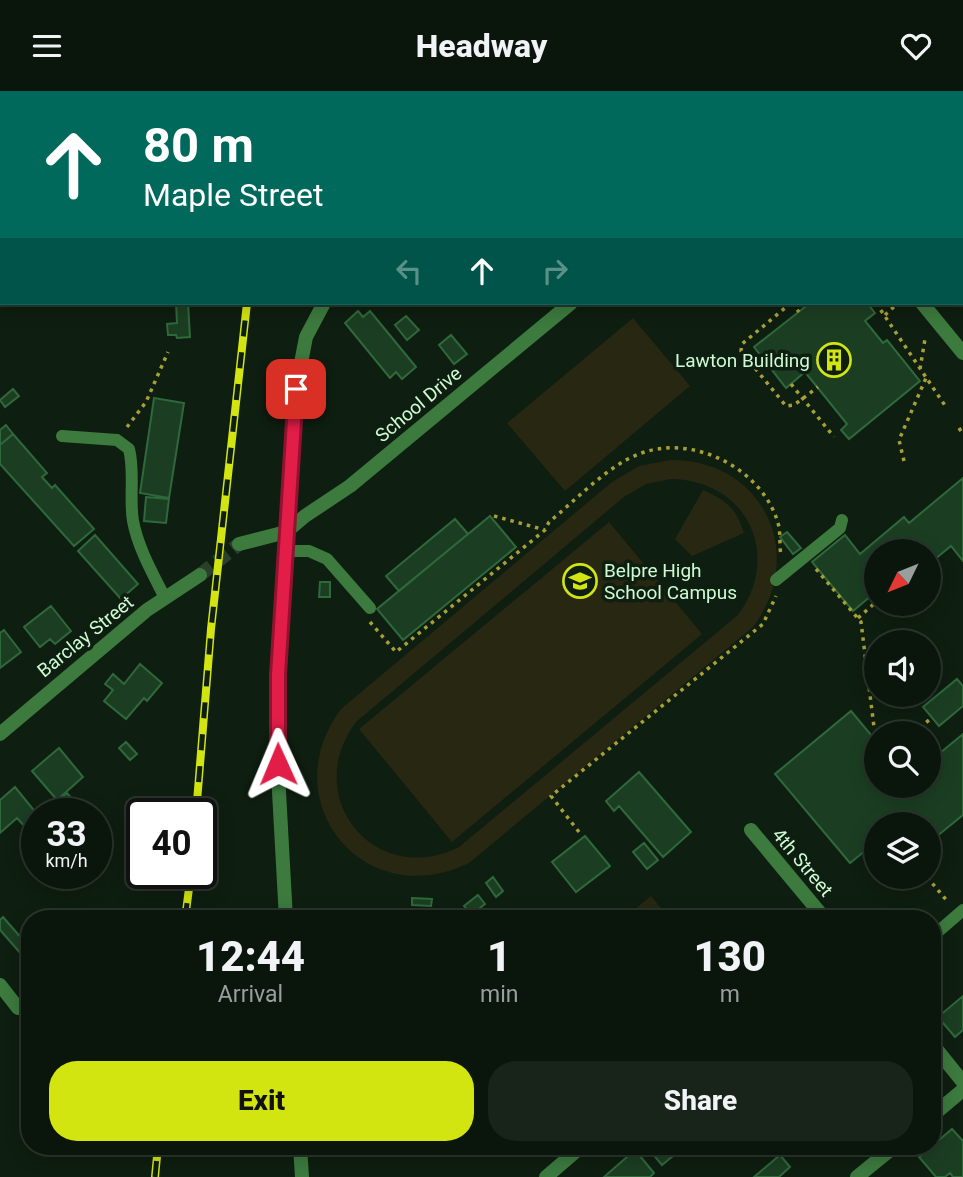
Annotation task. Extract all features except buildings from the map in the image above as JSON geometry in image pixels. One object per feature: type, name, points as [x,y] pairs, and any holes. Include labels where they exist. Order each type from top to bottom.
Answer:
[{"type":"street","points":[[286,910],[276,737],[286,532],[296,389],[306,337],[323,305]]},
{"type":"street","name":"School Drive","points":[[286,532],[350,486],[569,305]]},
{"type":"street","points":[[926,305],[963,353]]},
{"type":"street","points":[[239,544],[286,532]]},
{"type":"street","name":"Barclay Street","points":[[0,734],[96,652],[165,598],[200,575]]},
{"type":"street","name":"4th Street","points":[[751,830],[818,910]]},
{"type":"street","points":[[0,985],[21,1005]]},
{"type":"street","points":[[941,1055],[963,1082]]},
{"type":"street","points":[[941,1108],[963,1090]]},
{"type":"street","points":[[301,1155],[302,1177]]},
{"type":"street","points":[[546,1177],[572,1155]]},
{"type":"street","points":[[857,1177],[884,1155]]},
{"type":"lane","points":[[62,436],[117,440],[129,449],[133,463],[133,520],[147,561],[165,598]]},
{"type":"lane","points":[[780,577],[840,528],[842,520]]},
{"type":"lane","points":[[285,551],[309,551],[327,559],[370,608]]},
{"type":"lane","points":[[941,929],[963,910]]},
{"type":"path","points":[[790,305],[742,344],[741,351],[786,406],[794,405],[818,387]]},
{"type":"path","points":[[794,305],[799,312]]},
{"type":"path","points":[[878,305],[946,407]]},
{"type":"path","points":[[885,315],[896,305]]},
{"type":"path","points":[[920,369],[925,339]]},
{"type":"path","points":[[117,440],[146,402],[168,352]]},
{"type":"path","points":[[904,461],[899,440],[926,378]]},
{"type":"path","points":[[791,384],[834,437]]},
{"type":"path","points":[[959,428],[963,435]]},
{"type":"path","points":[[370,608],[365,612],[366,617],[396,652],[545,530],[549,522],[616,467],[639,454],[661,449],[707,453],[748,475],[779,524],[780,577],[783,582],[763,624],[551,796],[579,832]]},
{"type":"path","points":[[494,516],[545,530]]},
{"type":"path","points":[[806,556],[861,622],[873,721]]},
{"type":"path","points":[[858,618],[864,613]]},
{"type":"path","points":[[937,889],[950,904]]},
{"type":"shaded area","points":[[633,318],[690,386],[565,491],[507,423]]},
{"type":"shaded area","points":[[670,460],[703,464],[730,475],[752,493],[767,516],[775,542],[776,570],[769,599],[753,627],[469,863],[431,875],[395,874],[365,861],[340,840],[324,812],[317,779],[322,744],[341,709],[612,482],[639,466]],"holes":[[[671,479],[697,483],[719,492],[737,506],[750,525],[756,545],[757,568],[751,592],[738,615],[459,847],[428,857],[400,856],[375,846],[355,828],[342,806],[337,779],[341,751],[356,722],[624,497],[646,484]]]},
{"type":"shaded area","points":[[703,490],[730,506],[744,533],[692,556],[675,539]]},
{"type":"shaded area","points":[[609,522],[702,634],[452,842],[359,729]]},
{"type":"shaded area","points":[[651,896],[663,910],[634,910]]},
{"type":"tunnel","points":[[200,575],[239,544]]},
{"type":"railway","points":[[197,798],[211,629],[247,305]]},
{"type":"railway","points":[[186,910],[189,889]]},
{"type":"railway","points":[[155,1177],[157,1155]]},
{"type":"place","name":"Lawton Building","points":[[834,360]]},
{"type":"place","name":"Belpre High School Campus","points":[[580,581]]},
{"type":"route","points":[[278,764],[278,675],[296,389]]}]
